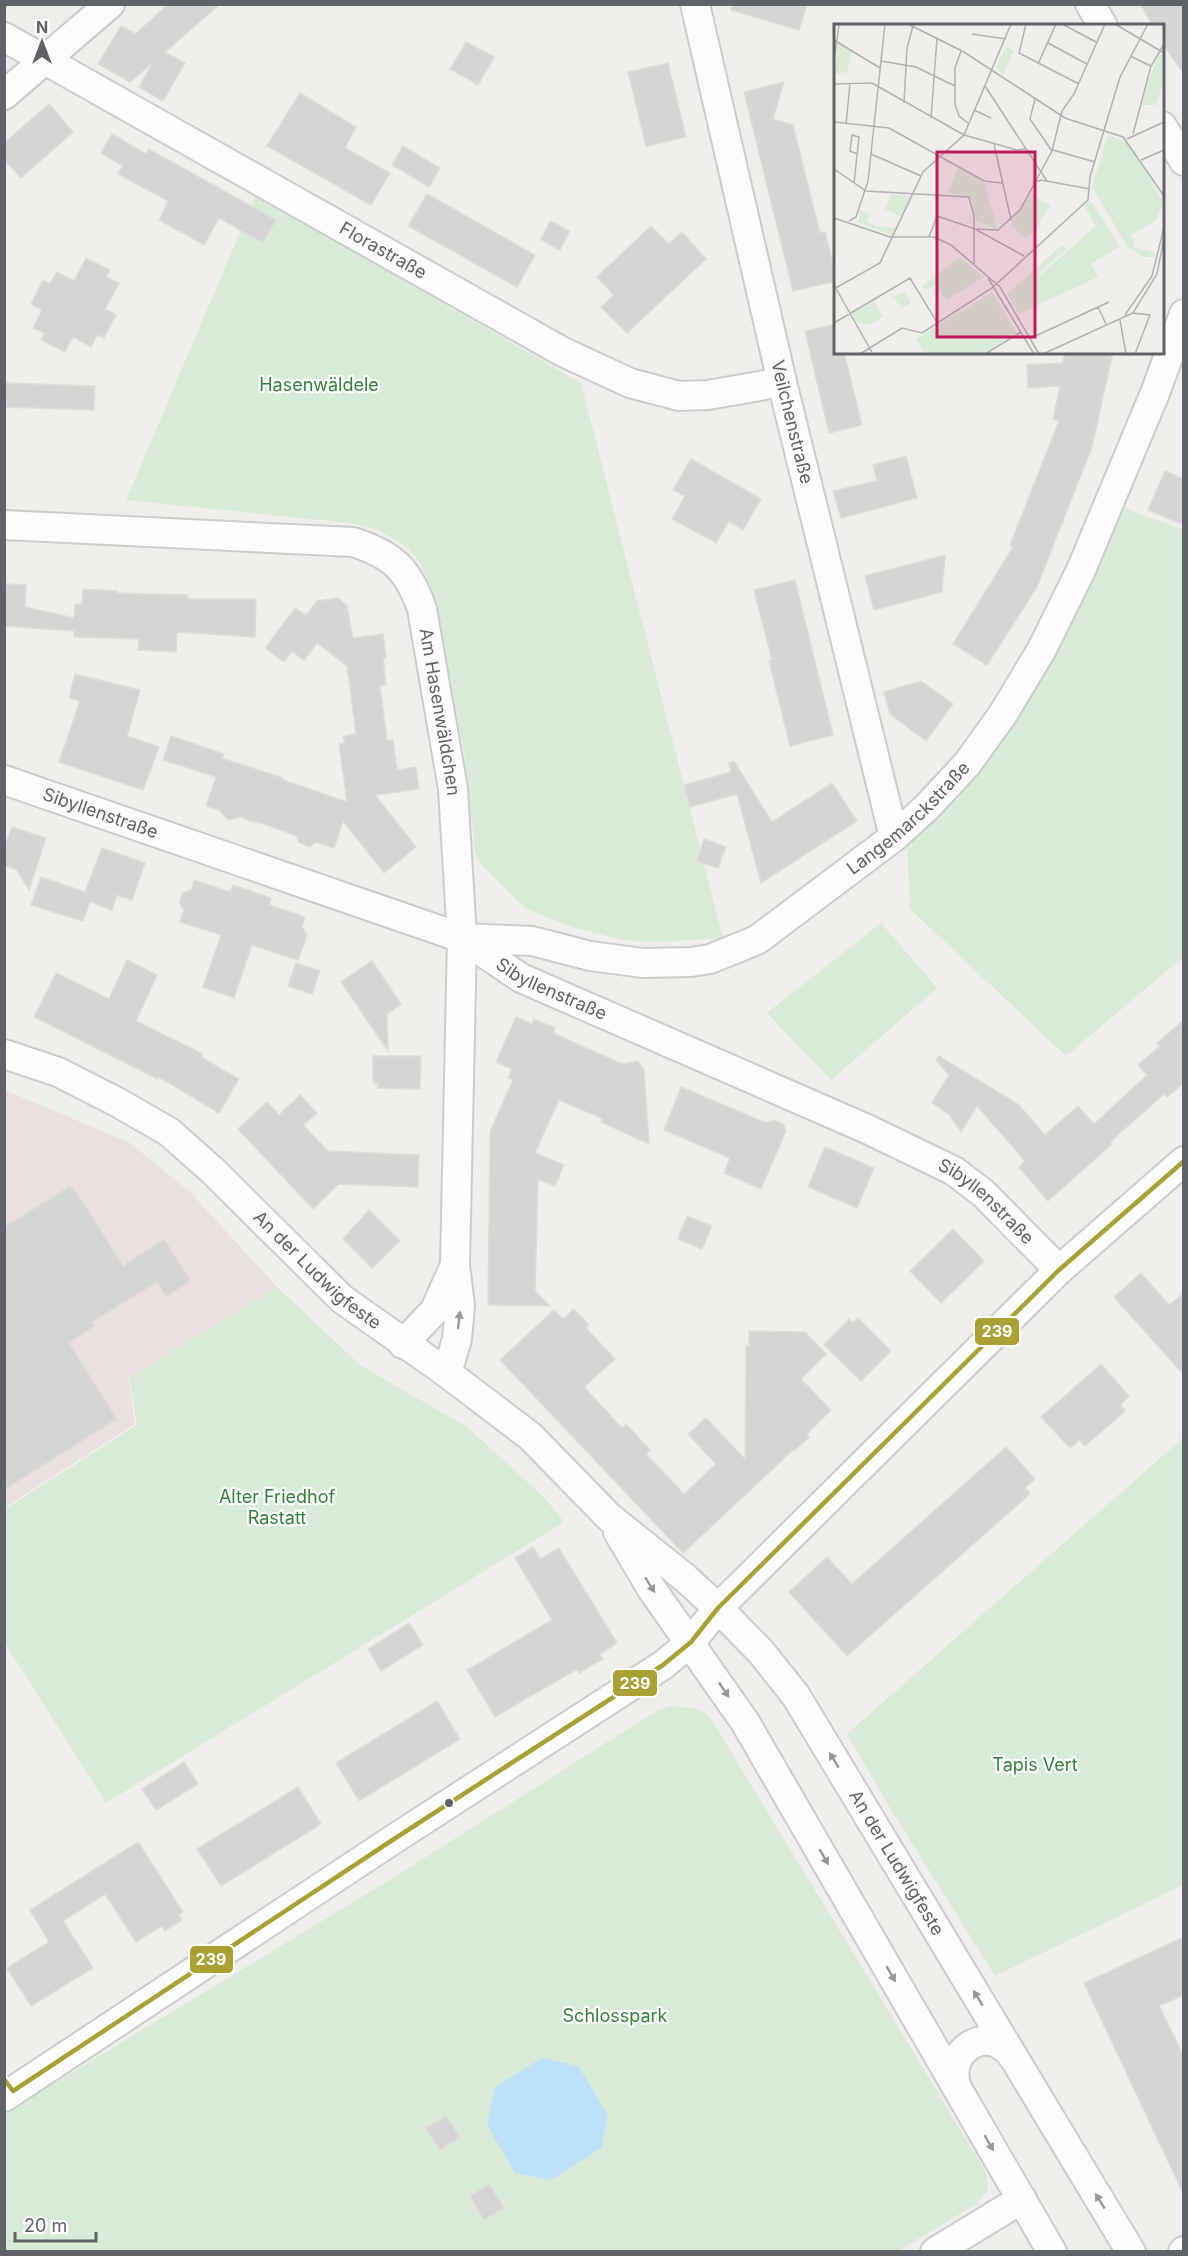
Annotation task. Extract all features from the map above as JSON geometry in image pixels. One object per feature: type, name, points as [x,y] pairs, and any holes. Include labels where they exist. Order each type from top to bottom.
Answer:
[{"type":"street","points":[[4,95],[110,4]]},
{"type":"street","name":"Veilchenstraße","points":[[695,4],[782,382],[894,837]]},
{"type":"street","points":[[1090,4],[1101,24]]},
{"type":"street","name":"Florastraße","points":[[4,37],[563,352],[630,383],[679,396],[708,395],[782,382]]},
{"type":"street","points":[[1164,129],[1184,161]]},
{"type":"street","name":"Langemarckstraße","points":[[462,938],[532,941],[590,957],[643,963],[691,962],[710,959],[757,940],[894,837],[927,807],[967,764],[1003,714],[1031,668],[1082,570],[1155,393],[1184,314]]},
{"type":"street","name":"Langemarckstraße","points":[[1155,393],[1183,368]]},
{"type":"street","name":"Am Hasenwäldchen","points":[[4,525],[353,542],[388,556],[404,570],[414,587],[422,609],[453,789],[462,938],[455,1265],[460,1306],[457,1340],[447,1373]]},
{"type":"street","name":"Sibyllenstraße","points":[[4,780],[462,938],[521,978],[867,1129],[954,1171],[983,1194],[1059,1270]]},
{"type":"street","name":"An der Ludwigfeste","points":[[4,1054],[58,1072],[169,1132],[213,1171],[342,1299],[447,1373],[530,1436],[609,1517],[684,1577],[761,1652],[796,1696],[1131,2252]]},
{"type":"street","points":[[7,2089],[663,1665],[691,1642],[718,1608],[1059,1270],[1184,1161]]},
{"type":"street","name":"Am Hasenwäldchen","points":[[403,1344],[435,1310],[455,1265]]},
{"type":"street","name":"An der Ludwigfeste","points":[[609,1517],[651,1588],[745,1722],[1052,2252]]},
{"type":"street","points":[[957,2088],[954,2080],[955,2063],[971,2045],[987,2041],[995,2042],[1009,2051],[1014,2058]]},
{"type":"street","points":[[935,2252],[1022,2199]]},
{"type":"shaded area","points":[[5,1090],[130,1143],[190,1192],[277,1287],[128,1378],[135,1424],[5,1507]]},
{"type":"green space","name":"Hasenwäldele","points":[[256,195],[581,383],[723,938],[658,942],[623,940],[571,927],[525,908],[476,859],[464,751],[428,581],[420,562],[407,547],[378,530],[350,523],[126,500]]},
{"type":"green space","points":[[1124,508],[1183,530],[1183,957],[1066,1056],[910,909],[907,843],[1027,699],[1100,566]]},
{"type":"green space","points":[[881,923],[937,988],[831,1080],[767,1013]]},
{"type":"green space","name":"Alter Friedhof Rastatt","points":[[277,1287],[360,1365],[467,1427],[545,1498],[564,1522],[106,1803],[5,1643],[5,1509],[137,1425],[129,1378]]},
{"type":"green space","name":"Tapis Vert","points":[[1183,1438],[1183,1885],[995,1976],[890,1808],[847,1734]]},
{"type":"green space","name":"Schlosspark","points":[[671,1706],[698,1709],[710,1717],[986,2172],[988,2190],[975,2205],[898,2251],[5,2252],[5,2113],[388,1881],[658,1710]]},
{"type":"water","points":[[542,2058],[578,2066],[608,2115],[601,2148],[551,2180],[515,2173],[487,2125],[495,2087]]},
{"type":"building","points":[[169,4],[220,4],[165,52],[185,63],[163,101],[139,87],[153,62],[130,82],[98,64],[121,26],[135,34]]},
{"type":"building","points":[[732,4],[807,4],[799,30],[731,10]]},
{"type":"building","points":[[1140,4],[1184,4],[1184,74],[1164,46],[1164,24],[1152,24]]},
{"type":"building","points":[[466,42],[494,57],[478,85],[450,69]]},
{"type":"building","points":[[668,63],[686,137],[646,146],[628,72]]},
{"type":"building","points":[[784,82],[773,119],[793,125],[820,233],[825,232],[834,269],[834,281],[793,291],[744,92]]},
{"type":"building","points":[[300,93],[356,127],[345,148],[390,173],[371,205],[267,146]]},
{"type":"building","points":[[49,104],[73,132],[21,178],[4,159],[4,143]]},
{"type":"building","points":[[112,134],[146,154],[149,149],[276,220],[263,243],[219,218],[204,245],[159,220],[168,201],[118,174],[123,166],[101,153]]},
{"type":"building","points":[[403,146],[440,168],[429,187],[392,165]]},
{"type":"building","points":[[427,194],[535,255],[517,287],[408,226]]},
{"type":"building","points":[[550,221],[570,231],[560,250],[541,240]]},
{"type":"building","points":[[651,226],[669,244],[682,232],[706,259],[627,333],[601,307],[614,295],[597,277]]},
{"type":"building","points":[[86,258],[110,270],[106,277],[119,283],[105,309],[116,315],[104,338],[97,335],[91,347],[73,337],[65,352],[41,340],[45,333],[33,328],[42,310],[31,304],[43,280],[50,283],[57,272],[74,281]]},
{"type":"building","points":[[834,324],[834,354],[844,354],[862,425],[829,433],[805,331]]},
{"type":"building","points":[[1065,354],[1113,354],[1092,447],[1037,587],[987,665],[953,644],[1013,547],[1010,545],[1059,421],[1053,419],[1060,386],[1028,388],[1027,365],[1063,363]]},
{"type":"building","points":[[4,383],[95,386],[94,410],[4,407]]},
{"type":"building","points":[[906,456],[917,498],[841,518],[833,491],[877,481],[873,465]]},
{"type":"building","points":[[691,459],[761,499],[743,530],[729,521],[716,543],[672,519],[685,496],[673,490]]},
{"type":"building","points":[[1165,471],[1184,479],[1184,525],[1148,510]]},
{"type":"building","points":[[945,555],[942,592],[874,610],[865,576]]},
{"type":"building","points":[[795,580],[833,735],[790,746],[754,590]]},
{"type":"building","points":[[4,584],[26,585],[25,607],[74,618],[75,604],[82,604],[83,589],[117,591],[117,593],[188,595],[187,599],[256,599],[255,637],[177,632],[176,652],[138,650],[139,639],[74,637],[74,627],[73,631],[4,626]]},
{"type":"building","points":[[338,598],[347,606],[353,638],[383,634],[386,685],[380,686],[387,740],[393,740],[397,770],[416,767],[419,789],[375,795],[416,847],[384,873],[343,821],[334,848],[316,842],[310,847],[298,842],[297,836],[256,821],[256,823],[240,817],[228,820],[219,810],[206,806],[216,777],[163,760],[171,736],[224,754],[222,758],[347,802],[339,744],[345,743],[343,736],[356,734],[347,666],[317,643],[304,661],[292,651],[284,662],[265,648],[295,608],[306,615],[317,601]]},
{"type":"building","points":[[75,674],[140,690],[127,736],[159,747],[143,790],[59,762],[80,701],[69,698]]},
{"type":"building","points":[[921,681],[953,704],[926,741],[890,714],[884,692]]},
{"type":"building","points":[[734,761],[772,822],[832,783],[857,821],[761,883],[737,794],[690,807],[684,785],[731,772],[729,763]]},
{"type":"building","points":[[12,827],[46,838],[29,890],[17,870],[4,865],[4,848]]},
{"type":"building","points":[[704,839],[726,847],[718,868],[697,861]]},
{"type":"building","points":[[102,848],[145,863],[132,900],[117,895],[112,910],[90,902],[83,921],[31,905],[41,877],[85,892]]},
{"type":"building","points":[[194,880],[230,892],[233,885],[271,898],[269,905],[305,917],[302,927],[307,935],[298,960],[252,945],[234,998],[203,987],[221,935],[180,922],[184,910],[179,903],[183,893],[192,889]]},
{"type":"building","points":[[127,960],[157,975],[136,1021],[203,1054],[201,1057],[239,1079],[219,1113],[159,1077],[158,1079],[34,1017],[56,973],[109,999]]},
{"type":"building","points":[[372,961],[401,1004],[387,1014],[388,1051],[341,982]]},
{"type":"building","points":[[296,963],[320,971],[312,994],[288,986]]},
{"type":"building","points":[[516,1017],[532,1024],[534,1019],[555,1028],[553,1033],[622,1064],[638,1061],[644,1070],[649,1144],[601,1122],[603,1119],[559,1100],[535,1153],[564,1165],[555,1186],[538,1179],[535,1291],[550,1306],[488,1305],[490,1132],[513,1080],[508,1078],[512,1069],[496,1062]]},
{"type":"building","points":[[1184,1020],[1184,1083],[1167,1097],[1164,1094],[1048,1201],[1019,1167],[1025,1161],[977,1106],[961,1132],[949,1114],[932,1103],[949,1075],[936,1060],[939,1056],[1019,1105],[1045,1135],[1078,1106],[1094,1124],[1147,1075],[1138,1065],[1160,1046],[1157,1043]]},
{"type":"building","points":[[373,1056],[421,1056],[420,1089],[377,1088],[378,1083],[373,1083]]},
{"type":"building","points":[[681,1087],[766,1123],[774,1120],[783,1124],[786,1131],[761,1189],[724,1173],[730,1158],[664,1130]]},
{"type":"building","points":[[300,1095],[317,1113],[303,1125],[328,1151],[419,1155],[418,1187],[339,1184],[313,1209],[238,1129],[267,1102],[279,1115]]},
{"type":"building","points":[[825,1147],[874,1168],[857,1208],[808,1187]]},
{"type":"building","points":[[70,1186],[79,1196],[123,1266],[164,1239],[191,1281],[166,1297],[157,1282],[92,1322],[95,1326],[69,1343],[117,1419],[4,1490],[4,1227]]},
{"type":"building","points":[[369,1210],[400,1241],[372,1268],[343,1239]]},
{"type":"building","points":[[687,1216],[712,1226],[702,1249],[678,1239]]},
{"type":"building","points":[[953,1229],[984,1261],[941,1303],[910,1271]]},
{"type":"building","points":[[1141,1273],[1169,1305],[1184,1293],[1184,1375],[1114,1297]]},
{"type":"building","points":[[574,1309],[589,1325],[586,1328],[615,1359],[584,1387],[622,1428],[626,1424],[650,1450],[646,1454],[684,1494],[716,1464],[688,1434],[706,1418],[745,1459],[746,1346],[749,1346],[749,1331],[805,1332],[826,1354],[801,1379],[831,1410],[807,1434],[809,1437],[683,1553],[500,1360],[554,1310],[563,1319]]},
{"type":"building","points":[[858,1318],[891,1351],[861,1381],[824,1345],[849,1319],[853,1323]]},
{"type":"building","points":[[1101,1364],[1129,1396],[1120,1405],[1125,1411],[1085,1446],[1079,1440],[1070,1448],[1041,1417]]},
{"type":"building","points":[[1006,1447],[1035,1479],[1025,1488],[1030,1494],[847,1656],[789,1592],[827,1557],[852,1584]]},
{"type":"building","points":[[533,1547],[540,1559],[559,1548],[617,1643],[600,1654],[603,1659],[579,1673],[577,1669],[495,1717],[467,1670],[552,1620],[515,1558]]},
{"type":"building","points":[[409,1623],[423,1645],[381,1671],[368,1649]]},
{"type":"building","points":[[437,1701],[460,1739],[359,1801],[336,1763]]},
{"type":"building","points":[[184,1762],[198,1784],[156,1810],[142,1789]]},
{"type":"building","points":[[298,1787],[321,1824],[221,1886],[197,1849]]},
{"type":"building","points":[[138,1842],[183,1912],[179,1915],[182,1920],[165,1931],[162,1926],[136,1942],[105,1894],[63,1921],[93,1968],[31,2006],[7,1968],[49,1942],[30,1910]]},
{"type":"building","points":[[1184,1937],[1184,1995],[1159,2006],[1184,2057],[1184,2195],[1084,1983]]},
{"type":"building","points":[[446,2116],[460,2137],[440,2150],[426,2128]]},
{"type":"building","points":[[489,2184],[504,2208],[484,2220],[470,2196]]},
{"type":"transit line","name":"239","points":[[4,2079],[13,2091],[394,1839],[663,1665],[691,1642],[718,1608],[1059,1270],[1184,1161]]}]
